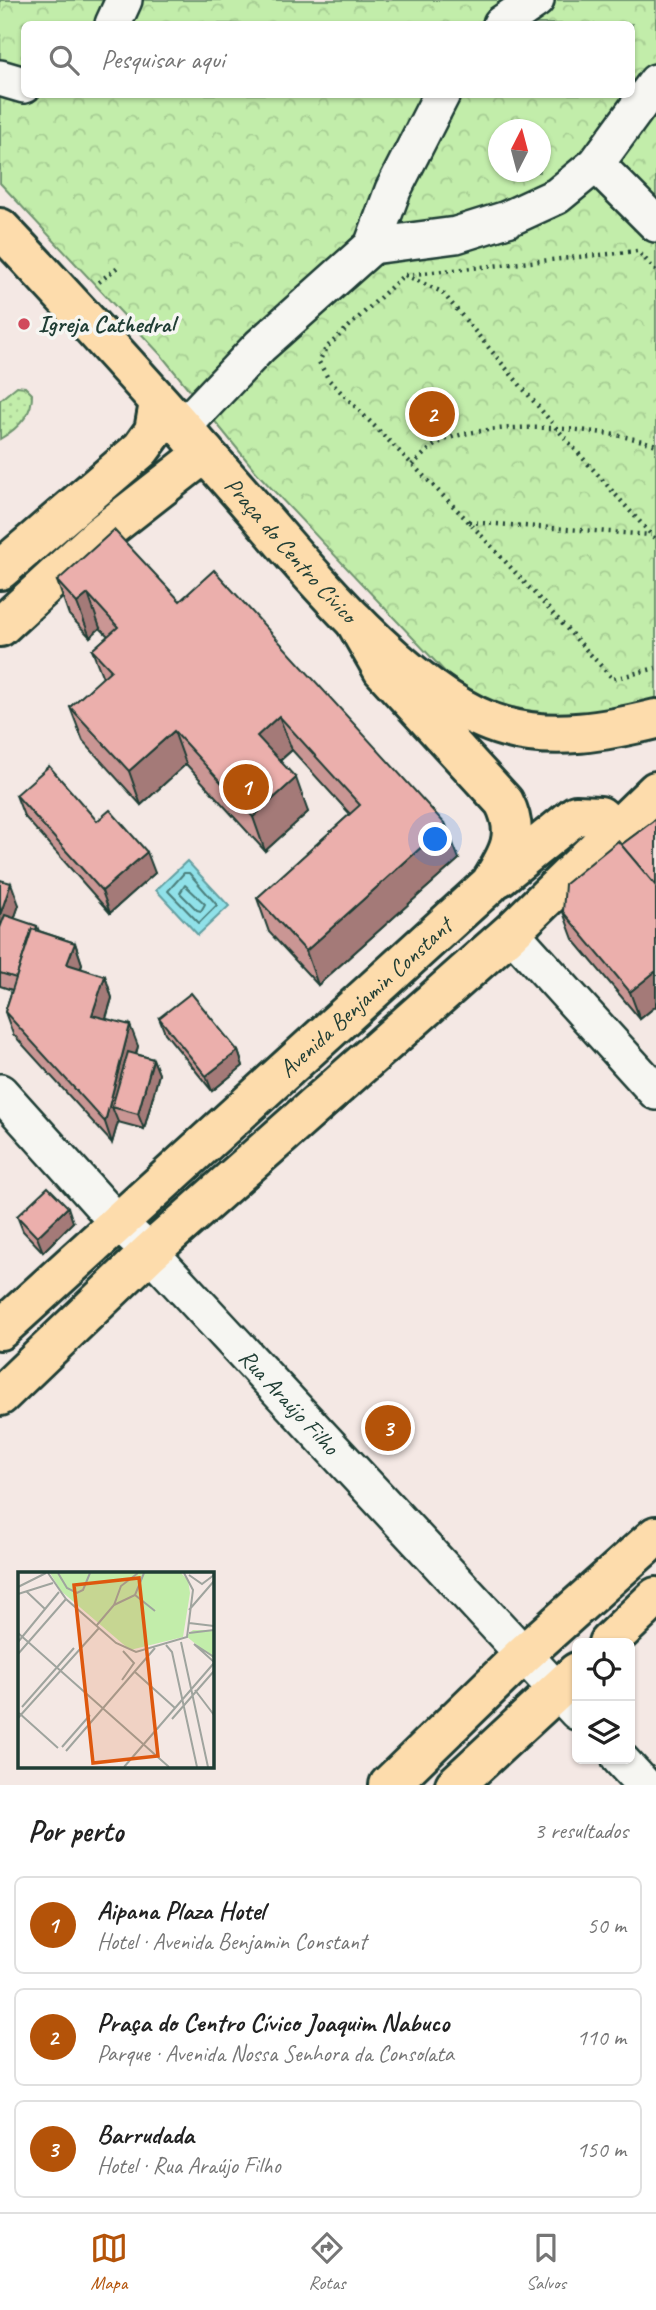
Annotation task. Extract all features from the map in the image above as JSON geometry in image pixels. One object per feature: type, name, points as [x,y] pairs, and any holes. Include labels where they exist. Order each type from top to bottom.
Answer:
[{"type":"main road","name":"Praça do Centro Cívico","points":[[0,228],[67,298],[355,621],[431,689],[476,716],[505,727],[548,734],[607,731],[656,719]]},
{"type":"main road","points":[[0,570],[141,449],[154,431],[182,428]]},
{"type":"main road","points":[[0,627],[99,536],[182,428]]},
{"type":"main road","name":"Avenida Benjamin Constant","points":[[0,1330],[490,884],[513,838],[512,818],[508,810],[383,670],[355,621]]},
{"type":"main road","name":"Avenida Benjamin Constant","points":[[0,1396],[150,1252],[511,932],[656,791]]},
{"type":"main road","points":[[490,884],[576,816],[600,816],[614,829]]},
{"type":"main road","points":[[389,1785],[524,1654],[656,1536]]},
{"type":"main road","points":[[613,1638],[656,1597]]},
{"type":"main road","points":[[455,1785],[571,1692]]},
{"type":"street","points":[[114,21],[124,0]]},
{"type":"street","points":[[506,21],[537,0]]},
{"type":"street","points":[[0,78],[21,84]]},
{"type":"street","points":[[372,246],[456,235],[507,219],[557,196],[596,164],[656,82]]},
{"type":"street","points":[[182,428],[260,346],[372,246],[393,190],[440,98]]},
{"type":"street","points":[[596,164],[656,224]]},
{"type":"street","points":[[511,932],[656,1092]]},
{"type":"street","name":"Rua Araújo Filho","points":[[0,1092],[117,1222],[150,1252],[524,1654],[571,1692]]},
{"type":"street","points":[[625,1764],[644,1785]]},
{"type":"path","points":[[656,271],[638,251],[404,275],[326,348],[319,362],[329,380],[469,522],[613,679],[656,668]]},
{"type":"path","points":[[99,282],[119,266]]},
{"type":"path","points":[[404,275],[442,292],[556,429],[656,540]]},
{"type":"path","points":[[412,465],[439,442],[470,432],[556,429],[623,433],[656,444]]},
{"type":"path","points":[[469,522],[651,535]]},
{"type":"green space","points":[[0,0],[656,0],[656,705],[630,714],[563,715],[490,702],[448,675],[257,473],[161,355],[0,183]]},
{"type":"green space","points":[[17,386],[25,387],[32,394],[32,402],[27,415],[18,426],[0,439],[0,400]]},
{"type":"water","points":[[187,861],[229,906],[198,935],[156,890]]},
{"type":"building","points":[[114,530],[180,601],[214,570],[446,825],[306,951],[257,898],[360,805],[279,716],[257,736],[296,778],[253,817],[174,731],[129,771],[70,707],[111,670],[92,650],[118,627],[88,594],[77,603],[57,581]]},
{"type":"building","points":[[49,766],[97,821],[110,810],[147,852],[102,891],[16,795]]},
{"type":"building","points":[[656,819],[656,886],[621,845]]},
{"type":"building","points":[[618,841],[656,886],[656,971],[630,992],[563,912],[565,884]]},
{"type":"building","points":[[0,880],[11,883],[0,915]]},
{"type":"building","points":[[5,915],[37,926],[36,930],[32,929],[16,978],[0,973],[0,928]]},
{"type":"building","points":[[32,929],[75,943],[67,964],[105,976],[92,1015],[130,1025],[105,1122],[5,1012]]},
{"type":"building","points":[[191,993],[238,1051],[206,1076],[159,1018]]},
{"type":"building","points":[[128,1052],[153,1059],[138,1114],[112,1107]]},
{"type":"building","points":[[48,1187],[68,1207],[37,1237],[17,1216]]},
{"type":"place","name":"Igreja Cathedral","points":[[24,324]]},
{"type":"place","name":"Praça do Centro Cívico Joaquim Nabuco","points":[[432,414]]},
{"type":"place","name":"Aipana Plaza Hotel","points":[[246,787]]},
{"type":"place","name":"Barrudada","points":[[388,1428]]}]
